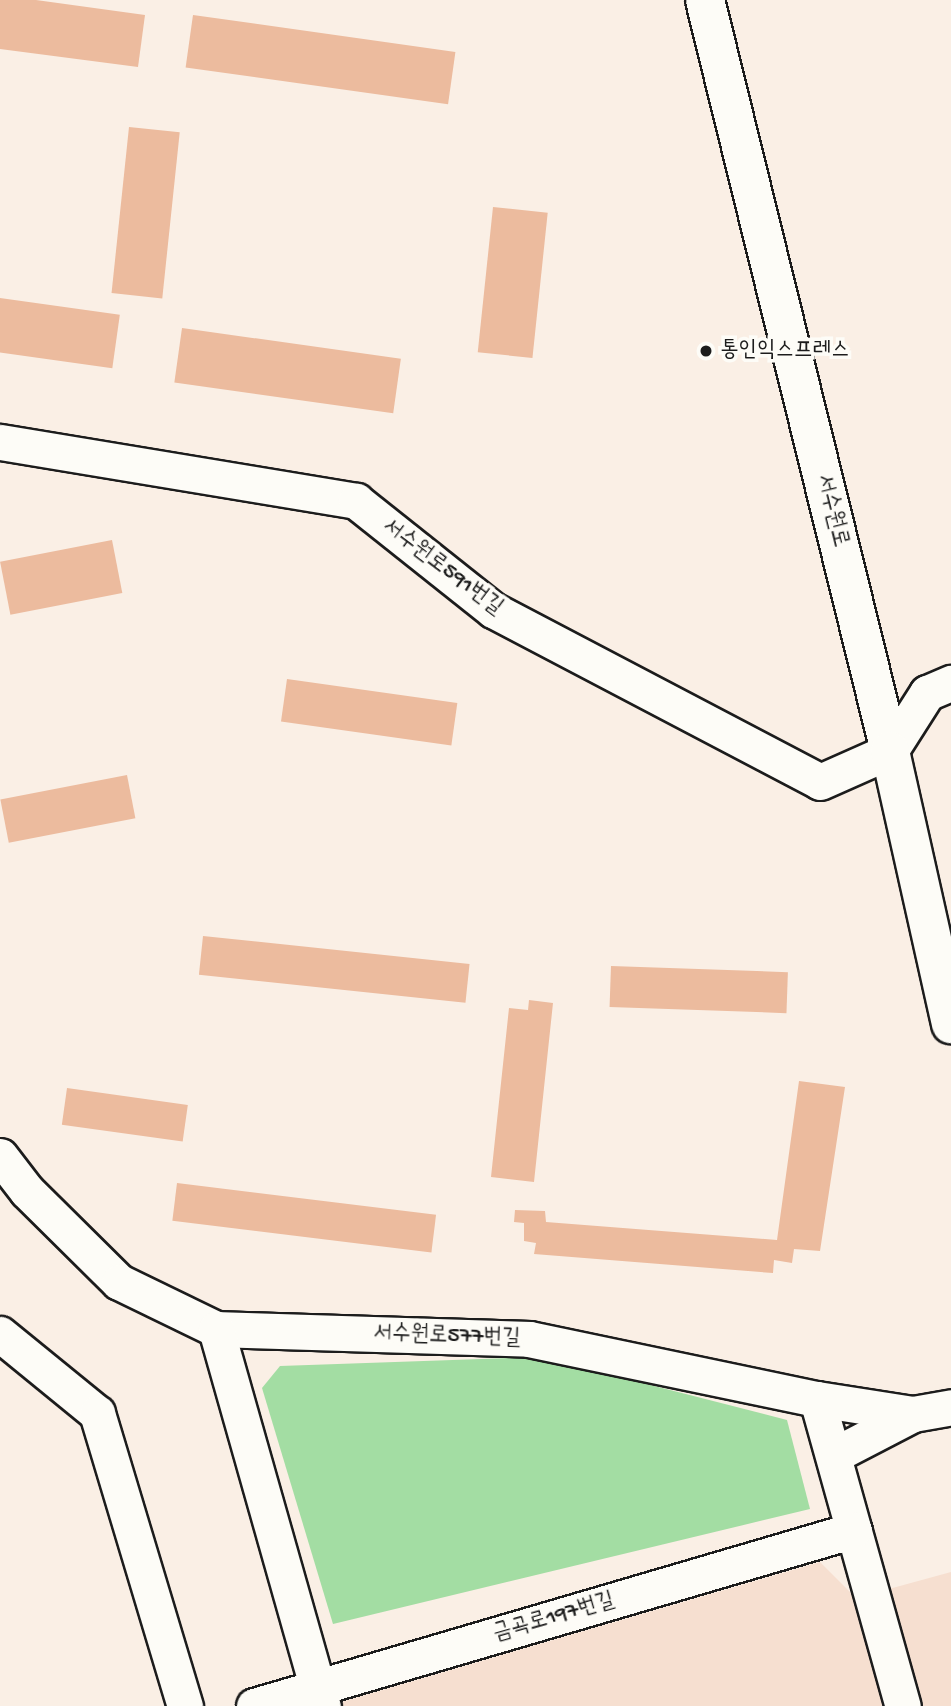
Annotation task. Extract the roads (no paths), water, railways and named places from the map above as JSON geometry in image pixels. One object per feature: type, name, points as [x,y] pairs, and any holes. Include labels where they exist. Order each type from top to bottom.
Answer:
[{"type":"main road","name":"서수원로","points":[[705,0],[890,751],[951,1024]]},
{"type":"street","name":"서수원로591번길","points":[[0,442],[356,501],[493,610],[820,782],[890,751]]},
{"type":"street","points":[[890,751],[928,693],[951,683]]},
{"type":"street","name":"서수원로577번길","points":[[0,1156],[27,1191],[119,1282],[216,1329],[529,1339],[817,1399],[913,1414],[951,1407]]},
{"type":"street","points":[[216,1329],[321,1696]]},
{"type":"street","points":[[0,1334],[97,1413],[185,1706]]},
{"type":"street","points":[[817,1399],[903,1706]]},
{"type":"street","points":[[834,1455],[913,1414]]},
{"type":"street","name":"금곡로197번길","points":[[254,1706],[321,1696],[854,1530]]},
{"type":"place","name":"통인익스프레스","points":[[706,351]]}]
